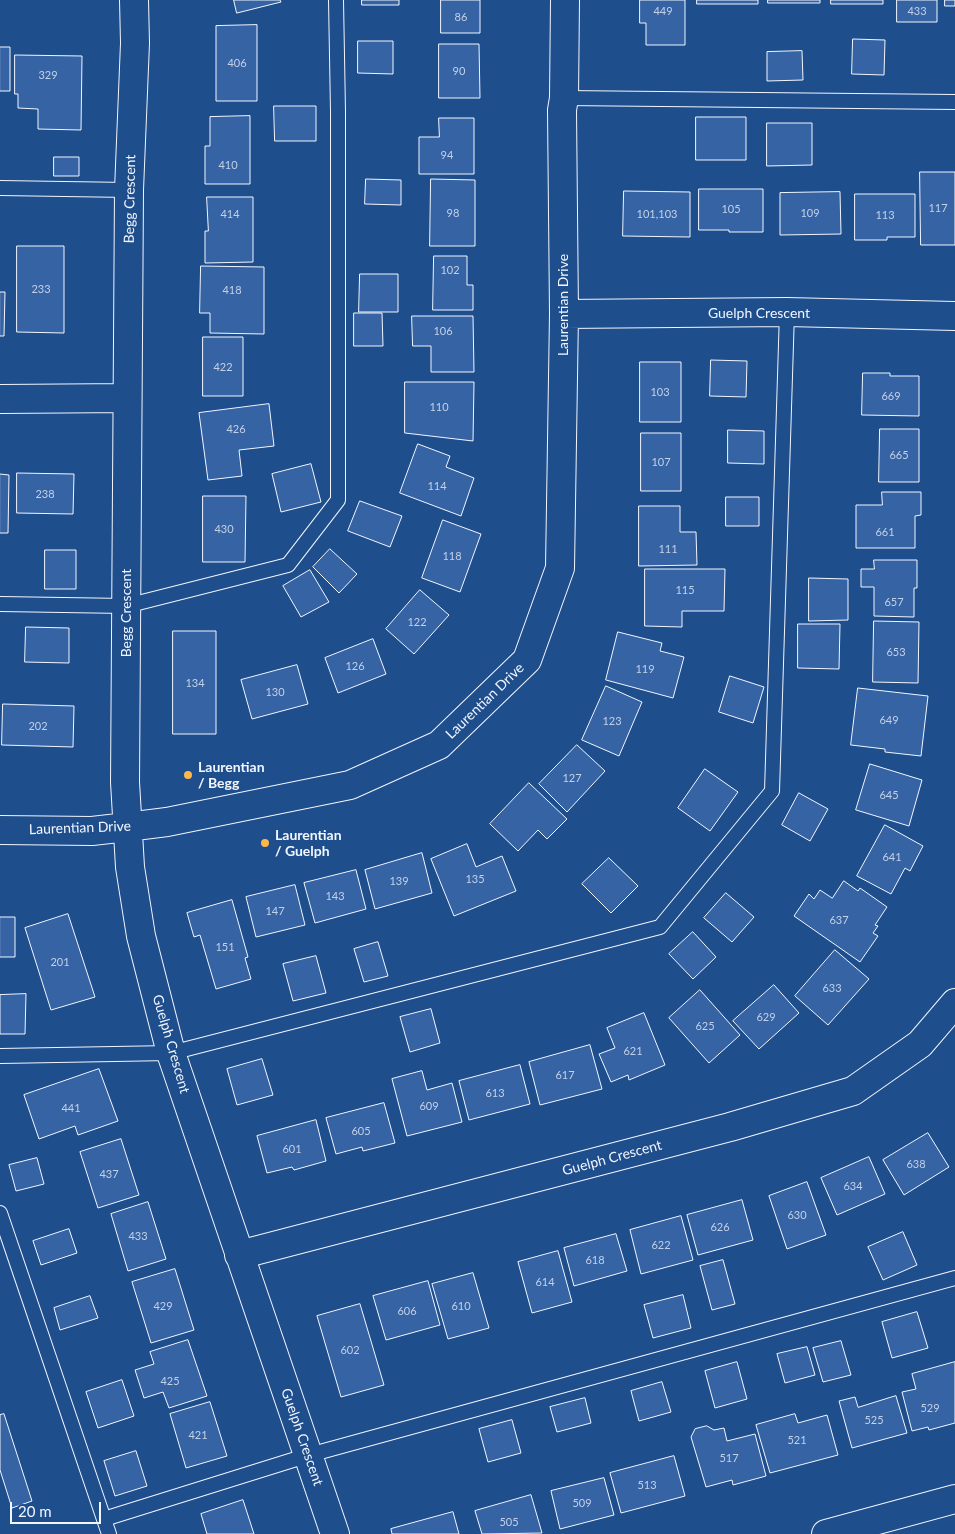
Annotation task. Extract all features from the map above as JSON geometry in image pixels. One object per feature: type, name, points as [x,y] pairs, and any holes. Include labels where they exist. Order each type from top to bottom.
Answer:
[{"type":"street","name":"Begg Crescent","points":[[128,827],[125,782],[127,398],[129,190],[135,43],[134,0]]},
{"type":"street","name":"Laurentian Drive","points":[[0,830],[92,831],[128,827],[166,822],[350,785],[439,745],[527,660],[560,568],[564,314],[562,110],[564,98],[565,0]]},
{"type":"street","name":"Guelph Crescent","points":[[564,314],[787,312],[955,316]]},
{"type":"street","points":[[0,399],[127,398]]},
{"type":"street","name":"Guelph Crescent","points":[[128,827],[130,867],[141,936],[171,1053],[335,1534]]},
{"type":"street","name":"Guelph Crescent","points":[[239,1255],[730,1127],[853,1091],[920,1044],[955,1004]]},
{"type":"street","points":[[826,1534],[955,1499]]},
{"type":"lane","points":[[0,604],[126,606],[288,565],[338,500],[338,112],[336,0]]},
{"type":"lane","points":[[564,98],[955,102]]},
{"type":"lane","points":[[0,188],[129,190]]},
{"type":"lane","points":[[0,1056],[171,1053],[660,928],[772,791],[787,312]]},
{"type":"lane","points":[[0,1213],[109,1534]]},
{"type":"lane","points":[[104,1519],[309,1455],[955,1278]]},
{"type":"building","points":[[234,0],[280,0],[281,2],[237,13]]},
{"type":"building","points":[[362,0],[399,0],[399,5],[362,5]]},
{"type":"building","points":[[441,0],[480,0],[480,33],[441,33]]},
{"type":"building","points":[[640,0],[685,0],[685,45],[646,45],[646,23],[640,23]]},
{"type":"building","points":[[697,0],[758,0],[758,4],[697,4]]},
{"type":"building","points":[[768,0],[820,0],[820,3],[768,3]]},
{"type":"building","points":[[831,0],[883,0],[883,4],[831,4]]},
{"type":"building","points":[[897,0],[937,0],[937,22],[897,22]]},
{"type":"building","points":[[945,0],[955,0],[955,6],[945,6]]},
{"type":"building","points":[[257,25],[257,101],[216,101],[216,26]]},
{"type":"building","points":[[853,39],[885,40],[884,75],[852,74]]},
{"type":"building","points":[[358,41],[393,41],[393,74],[358,73]]},
{"type":"building","points":[[439,44],[479,44],[480,98],[439,98]]},
{"type":"building","points":[[0,47],[10,47],[10,91],[0,91]]},
{"type":"building","points":[[802,51],[803,80],[767,81],[767,52]]},
{"type":"building","points":[[15,55],[82,56],[81,130],[38,129],[38,109],[18,108],[18,94],[15,94]]},
{"type":"building","points":[[274,106],[316,106],[316,141],[275,141]]},
{"type":"building","points":[[250,116],[250,184],[205,184],[205,146],[210,146],[210,117]]},
{"type":"building","points":[[696,117],[746,117],[746,160],[696,160]]},
{"type":"building","points":[[439,118],[474,118],[474,174],[419,174],[419,137],[439,137]]},
{"type":"building","points":[[767,123],[812,123],[812,165],[767,166]]},
{"type":"building","points":[[54,157],[79,157],[79,176],[54,176]]},
{"type":"building","points":[[920,172],[955,172],[955,245],[921,245]]},
{"type":"building","points":[[366,179],[401,180],[401,205],[365,204]]},
{"type":"building","points":[[431,179],[475,180],[475,246],[430,246]]},
{"type":"building","points":[[699,189],[763,189],[763,232],[699,230]]},
{"type":"building","points":[[624,191],[690,192],[690,237],[623,236]]},
{"type":"building","points":[[840,192],[841,234],[780,235],[780,193]]},
{"type":"building","points":[[855,194],[915,194],[915,237],[887,237],[887,240],[855,240]]},
{"type":"building","points":[[207,197],[253,197],[253,262],[205,263],[205,231],[208,231]]},
{"type":"building","points":[[17,246],[64,246],[64,333],[17,332]]},
{"type":"building","points":[[434,256],[467,256],[467,285],[473,285],[473,310],[433,310]]},
{"type":"building","points":[[201,266],[264,267],[264,334],[210,333],[210,313],[200,313]]},
{"type":"building","points":[[360,274],[398,274],[398,312],[359,312]]},
{"type":"building","points":[[0,292],[5,292],[4,336],[0,336]]},
{"type":"building","points":[[354,313],[382,313],[383,346],[354,346]]},
{"type":"building","points":[[412,316],[473,316],[474,372],[431,372],[431,346],[413,346]]},
{"type":"building","points":[[203,337],[243,337],[243,396],[203,396]]},
{"type":"building","points":[[711,360],[747,361],[746,397],[710,396]]},
{"type":"building","points":[[640,362],[681,362],[681,422],[640,422]]},
{"type":"building","points":[[863,373],[890,373],[890,376],[919,376],[919,416],[862,415]]},
{"type":"building","points":[[405,382],[474,382],[473,441],[405,433]]},
{"type":"building","points":[[269,404],[274,446],[239,450],[242,476],[208,480],[199,413]]},
{"type":"building","points":[[880,429],[919,429],[919,482],[879,482]]},
{"type":"building","points":[[728,430],[764,431],[764,464],[728,463]]},
{"type":"building","points":[[641,433],[681,433],[681,491],[641,491]]},
{"type":"building","points":[[418,444],[450,456],[446,467],[474,478],[461,516],[400,493]]},
{"type":"building","points":[[311,464],[321,502],[281,512],[272,474]]},
{"type":"building","points":[[17,473],[74,474],[73,514],[17,513]]},
{"type":"building","points":[[0,474],[9,475],[8,533],[0,533]]},
{"type":"building","points":[[882,492],[921,492],[921,515],[915,516],[915,548],[856,548],[856,505],[882,505]]},
{"type":"building","points":[[203,496],[246,496],[245,562],[203,562]]},
{"type":"building","points":[[726,497],[759,497],[759,526],[726,526]]},
{"type":"building","points":[[360,501],[402,516],[390,547],[348,531]]},
{"type":"building","points":[[639,506],[680,506],[680,532],[696,532],[697,565],[639,566]]},
{"type":"building","points":[[443,520],[481,534],[460,592],[422,578]]},
{"type":"building","points":[[330,549],[357,574],[339,593],[313,567]]},
{"type":"building","points":[[45,550],[76,550],[76,589],[45,589]]},
{"type":"building","points":[[874,560],[917,560],[917,588],[914,588],[914,617],[874,616],[874,587],[861,587],[861,569],[874,569]]},
{"type":"building","points":[[645,569],[725,569],[724,611],[682,611],[682,627],[645,626]]},
{"type":"building","points":[[310,570],[329,602],[301,617],[283,586]]},
{"type":"building","points":[[809,578],[848,579],[848,620],[809,621]]},
{"type":"building","points":[[420,590],[449,615],[414,654],[386,629]]},
{"type":"building","points":[[874,621],[919,622],[918,683],[873,682]]},
{"type":"building","points":[[798,624],[840,624],[839,669],[798,668]]},
{"type":"building","points":[[26,627],[69,628],[69,663],[25,662]]},
{"type":"building","points":[[173,631],[216,631],[216,734],[173,734]]},
{"type":"building","points":[[618,632],[662,643],[660,651],[684,657],[673,698],[606,680]]},
{"type":"building","points":[[373,639],[386,674],[338,693],[325,658]]},
{"type":"building","points":[[297,665],[308,704],[252,719],[241,680]]},
{"type":"building","points":[[730,676],[764,687],[753,723],[719,712]]},
{"type":"building","points":[[606,686],[642,702],[619,756],[582,740]]},
{"type":"building","points":[[858,688],[928,696],[921,756],[885,752],[885,749],[851,745]]},
{"type":"building","points":[[3,704],[74,706],[73,747],[2,745]]},
{"type":"building","points":[[577,745],[605,771],[567,812],[539,784]]},
{"type":"building","points":[[870,764],[922,780],[909,826],[856,810]]},
{"type":"building","points":[[705,769],[738,792],[710,831],[678,808]]},
{"type":"building","points":[[529,783],[567,819],[547,839],[538,830],[518,851],[490,824]]},
{"type":"building","points":[[799,793],[828,809],[810,841],[782,825]]},
{"type":"building","points":[[885,825],[923,846],[910,871],[905,868],[891,894],[857,876]]},
{"type":"building","points":[[467,844],[476,867],[502,856],[516,891],[454,916],[431,859]]},
{"type":"building","points":[[422,853],[432,893],[375,909],[365,870]]},
{"type":"building","points":[[609,858],[638,886],[611,913],[582,884]]},
{"type":"building","points":[[356,870],[366,909],[315,923],[304,883]]},
{"type":"building","points":[[844,881],[858,891],[860,888],[887,907],[875,925],[878,926],[873,933],[878,936],[860,962],[794,916],[809,894],[814,899],[820,890],[832,898]]},
{"type":"building","points":[[295,885],[305,925],[256,937],[246,897]]},
{"type":"building","points":[[726,893],[754,917],[732,942],[704,918]]},
{"type":"building","points":[[232,900],[248,957],[245,958],[251,979],[216,989],[200,935],[194,937],[187,913]]},
{"type":"building","points":[[68,914],[95,997],[51,1010],[25,928]]},
{"type":"building","points":[[0,917],[15,917],[15,957],[0,957]]},
{"type":"building","points":[[693,932],[716,957],[693,979],[669,954]]},
{"type":"building","points":[[378,942],[388,976],[364,982],[354,949]]},
{"type":"building","points":[[835,950],[869,979],[828,1025],[795,996]]},
{"type":"building","points":[[316,956],[326,993],[293,1001],[283,964]]},
{"type":"building","points":[[774,985],[799,1013],[759,1049],[733,1021]]},
{"type":"building","points":[[700,990],[740,1035],[709,1063],[669,1018]]},
{"type":"building","points":[[26,994],[25,1034],[0,1034],[0,995]]},
{"type":"building","points":[[431,1009],[440,1043],[410,1052],[400,1017]]},
{"type":"building","points":[[644,1013],[665,1065],[629,1080],[628,1075],[611,1082],[599,1054],[615,1048],[607,1028]]},
{"type":"building","points":[[590,1045],[602,1089],[540,1105],[529,1062]]},
{"type":"building","points":[[262,1059],[273,1095],[237,1105],[227,1069]]},
{"type":"building","points":[[520,1065],[530,1104],[469,1120],[459,1081]]},
{"type":"building","points":[[99,1069],[118,1121],[78,1135],[75,1126],[39,1139],[24,1095]]},
{"type":"building","points":[[422,1071],[427,1090],[452,1083],[462,1122],[407,1136],[392,1079]]},
{"type":"building","points":[[384,1103],[395,1143],[363,1151],[362,1147],[336,1154],[326,1118]]},
{"type":"building","points":[[316,1120],[326,1161],[294,1170],[292,1167],[267,1173],[257,1136]]},
{"type":"building","points":[[928,1133],[949,1167],[904,1195],[883,1160]]},
{"type":"building","points":[[121,1139],[139,1195],[98,1208],[80,1152]]},
{"type":"building","points":[[869,1157],[885,1194],[837,1215],[821,1178]]},
{"type":"building","points":[[37,1158],[44,1184],[16,1191],[9,1165]]},
{"type":"building","points":[[807,1182],[826,1235],[787,1249],[769,1196]]},
{"type":"building","points":[[742,1200],[753,1240],[698,1255],[687,1215]]},
{"type":"building","points":[[148,1202],[166,1259],[128,1271],[111,1214]]},
{"type":"building","points":[[681,1216],[693,1260],[641,1274],[630,1230]]},
{"type":"building","points":[[69,1229],[77,1253],[41,1265],[33,1241]]},
{"type":"building","points":[[903,1232],[917,1265],[883,1280],[868,1247]]},
{"type":"building","points":[[616,1234],[627,1271],[574,1286],[564,1248]]},
{"type":"building","points":[[558,1251],[572,1302],[532,1313],[518,1262]]},
{"type":"building","points":[[723,1260],[735,1304],[712,1310],[700,1266]]},
{"type":"building","points":[[175,1269],[194,1330],[151,1343],[132,1282]]},
{"type":"building","points":[[473,1273],[489,1328],[448,1339],[432,1284]]},
{"type":"building","points":[[428,1281],[440,1325],[386,1340],[373,1296]]},
{"type":"building","points":[[683,1295],[691,1328],[653,1338],[644,1305]]},
{"type":"building","points":[[90,1296],[98,1318],[60,1330],[54,1308]]},
{"type":"building","points":[[360,1304],[384,1385],[341,1397],[317,1316]]},
{"type":"building","points":[[917,1312],[928,1348],[892,1358],[882,1322]]},
{"type":"building","points":[[188,1340],[207,1396],[169,1408],[163,1392],[144,1398],[135,1370],[154,1364],[150,1352]]},
{"type":"building","points":[[841,1341],[851,1375],[823,1382],[813,1348]]},
{"type":"building","points":[[807,1347],[815,1375],[785,1383],[777,1354]]},
{"type":"building","points":[[737,1362],[747,1399],[715,1408],[705,1371]]},
{"type":"building","points":[[955,1362],[955,1423],[929,1430],[928,1427],[912,1431],[902,1392],[916,1389],[912,1374]]},
{"type":"building","points":[[122,1380],[134,1416],[98,1428],[86,1392]]},
{"type":"building","points":[[662,1382],[671,1412],[639,1421],[631,1391]]},
{"type":"building","points":[[896,1396],[907,1433],[852,1448],[839,1401],[855,1397],[858,1407]]},
{"type":"building","points":[[585,1398],[591,1423],[557,1432],[550,1407]]},
{"type":"building","points":[[210,1402],[227,1456],[186,1468],[170,1414]]},
{"type":"building","points":[[4,1414],[32,1501],[12,1508],[0,1470],[0,1415]]},
{"type":"building","points":[[795,1414],[798,1423],[827,1415],[838,1455],[770,1473],[756,1425]]},
{"type":"building","points":[[512,1420],[521,1453],[488,1462],[479,1429]]},
{"type":"building","points":[[707,1426],[714,1430],[724,1428],[727,1441],[755,1434],[766,1476],[733,1485],[732,1480],[706,1487],[691,1437],[695,1429]]},
{"type":"building","points":[[136,1451],[147,1486],[115,1496],[104,1461]]},
{"type":"building","points":[[674,1456],[685,1496],[621,1513],[610,1473]]},
{"type":"building","points":[[604,1478],[614,1515],[560,1529],[551,1491]]},
{"type":"building","points":[[531,1495],[542,1533],[482,1534],[475,1511]]},
{"type":"building","points":[[243,1500],[254,1534],[207,1534],[201,1514]]},
{"type":"building","points":[[453,1512],[459,1534],[392,1534],[391,1529]]},
{"type":"place","name":"Laurentian / Begg","points":[[188,775]]},
{"type":"place","name":"Laurentian / Guelph","points":[[265,843]]}]
